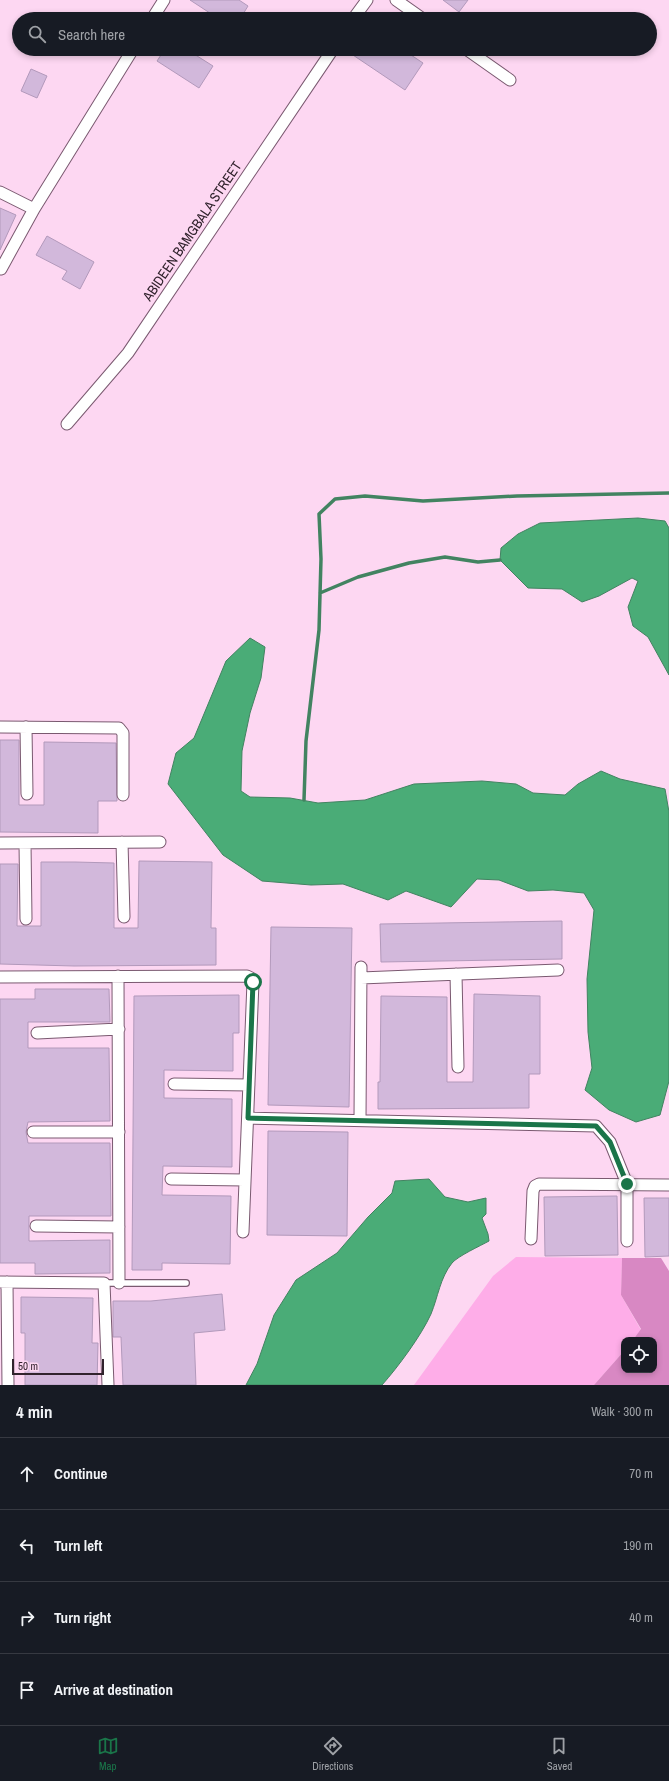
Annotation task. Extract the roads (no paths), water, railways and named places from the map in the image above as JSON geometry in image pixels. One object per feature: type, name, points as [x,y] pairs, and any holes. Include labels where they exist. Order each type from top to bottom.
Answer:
[{"type":"street","points":[[156,12],[164,0]]},
{"type":"street","points":[[358,12],[367,0]]},
{"type":"street","points":[[396,0],[413,12]]},
{"type":"street","points":[[1,269],[34,209],[130,56]]},
{"type":"street","name":"ABIDEEN BAMGBALA STREET","points":[[67,424],[128,353],[328,56]]},
{"type":"street","points":[[476,56],[510,80]]},
{"type":"street","points":[[0,192],[34,209]]},
{"type":"street","points":[[0,727],[119,728],[122,730],[123,795]]},
{"type":"street","points":[[26,727],[27,794]]},
{"type":"street","points":[[122,842],[124,917]]},
{"type":"street","points":[[0,843],[160,842]]},
{"type":"street","points":[[25,843],[26,919]]},
{"type":"street","points":[[360,1120],[361,972],[456,974],[558,970]]},
{"type":"street","points":[[456,974],[458,1067]]},
{"type":"street","points":[[118,976],[119,1283]]},
{"type":"street","points":[[0,977],[247,976],[252,978],[243,1232]]},
{"type":"street","points":[[37,1033],[119,1029]]},
{"type":"street","points":[[174,1084],[249,1085]]},
{"type":"street","points":[[248,1118],[596,1126],[610,1142],[627,1184],[627,1241]]},
{"type":"street","points":[[34,1132],[119,1132]]},
{"type":"street","points":[[171,1179],[245,1180]]},
{"type":"street","points":[[531,1239],[533,1191],[535,1186],[540,1184],[669,1185]]},
{"type":"street","points":[[36,1226],[119,1227]]},
{"type":"street","points":[[8,1385],[3,1282],[104,1283],[108,1385]]},
{"type":"lane","points":[[104,1283],[186,1283]]},
{"type":"waterway","points":[[304,800],[306,741],[319,630],[321,559],[319,514],[335,499],[365,496],[423,501],[517,496],[669,493]]},
{"type":"waterway","points":[[320,593],[358,577],[409,563],[445,557],[478,562],[500,560]]}]
